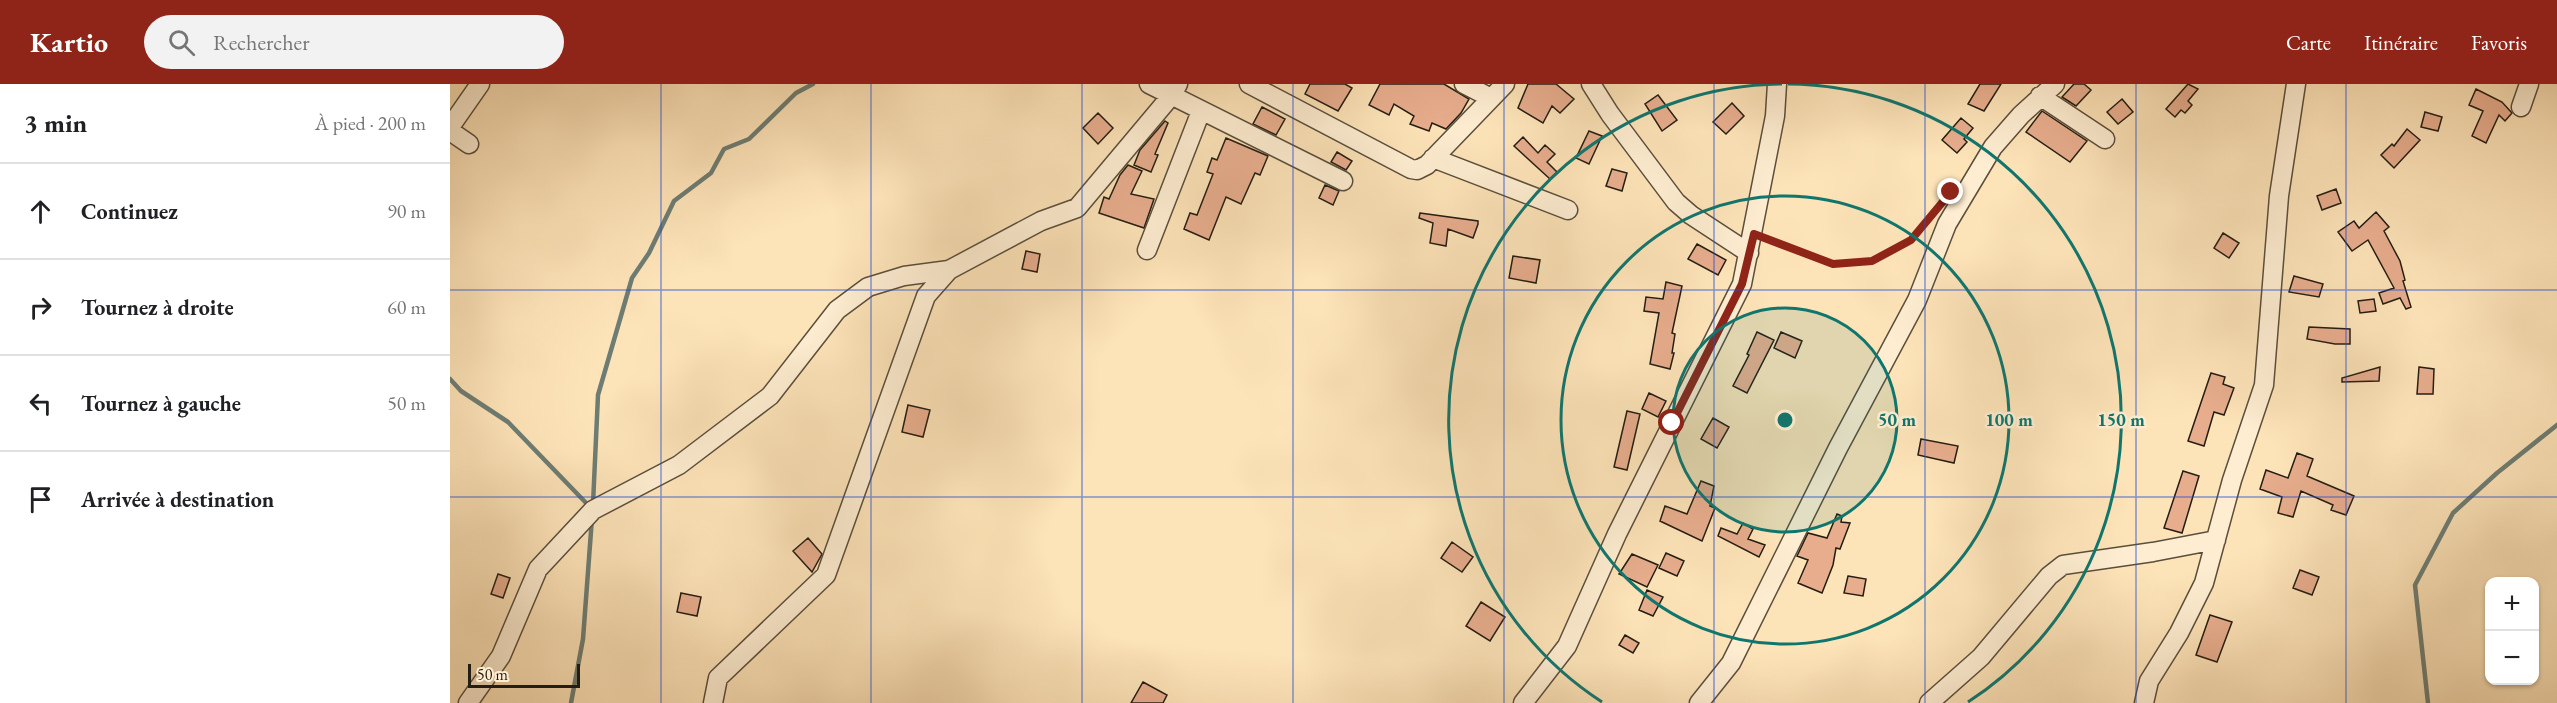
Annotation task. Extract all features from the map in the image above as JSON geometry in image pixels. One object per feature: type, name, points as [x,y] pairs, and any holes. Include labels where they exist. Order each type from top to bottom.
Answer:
[{"type":"street","points":[[469,144],[450,129],[480,84]]},
{"type":"street","points":[[1149,84],[1174,90],[1201,111],[1343,182]]},
{"type":"street","points":[[1249,84],[1412,169],[1422,168],[1433,159],[1505,84]]},
{"type":"street","points":[[1464,84],[1491,98]]},
{"type":"street","points":[[1591,84],[1610,114],[1676,202],[1691,215],[1749,253]]},
{"type":"street","points":[[1523,703],[1567,646],[1617,534],[1742,284],[1754,234],[1775,116],[1777,84]]},
{"type":"street","points":[[1699,703],[1736,655],[1838,448],[1917,300],[1947,224],[1994,147],[2040,96],[2055,84]]},
{"type":"street","points":[[2144,703],[2149,681],[2180,633],[2199,593],[2232,480],[2264,385],[2279,196],[2296,84]]},
{"type":"street","points":[[2521,107],[2529,84]]},
{"type":"street","points":[[468,703],[501,656],[538,569],[593,510],[679,465],[770,396],[837,309],[868,287],[904,276],[949,270],[1041,221],[1077,208],[1174,90]]},
{"type":"street","points":[[2040,96],[2105,139]]},
{"type":"street","points":[[1147,250],[1201,111]]},
{"type":"street","points":[[1433,159],[1568,210]]},
{"type":"street","points":[[713,703],[718,678],[826,575],[926,296],[949,270]]},
{"type":"street","points":[[1929,703],[1981,657],[2049,576],[2063,565],[2216,540]]},
{"type":"path","points":[[1754,234],[1833,264],[1872,261],[1911,240],[1944,199]]},
{"type":"building","points":[[1310,84],[1345,84],[1352,88],[1338,111],[1305,94]]},
{"type":"building","points":[[1380,84],[1444,84],[1469,99],[1461,113],[1446,129],[1432,123],[1429,131],[1410,124],[1414,116],[1394,104],[1389,115],[1369,105]]},
{"type":"building","points":[[1528,84],[1556,84],[1574,99],[1560,113],[1552,106],[1543,123],[1518,108]]},
{"type":"building","points":[[1980,84],[2001,84],[1984,111],[1968,104]]},
{"type":"building","points":[[2074,84],[2084,84],[2091,90],[2076,106],[2062,97]]},
{"type":"building","points":[[2188,84],[2198,89],[2188,101],[2192,105],[2185,113],[2181,110],[2175,117],[2166,109]]},
{"type":"building","points":[[2476,89],[2502,102],[2512,113],[2505,121],[2499,115],[2486,143],[2472,136],[2483,111],[2469,105]]},
{"type":"building","points":[[1658,95],[1677,120],[1662,131],[1645,104]]},
{"type":"building","points":[[2122,99],[2133,112],[2118,124],[2107,112]]},
{"type":"building","points":[[1732,103],[1744,116],[1726,134],[1713,122]]},
{"type":"building","points":[[1262,107],[1285,119],[1276,135],[1253,124]]},
{"type":"building","points":[[2042,111],[2087,141],[2070,162],[2026,132]]},
{"type":"building","points":[[2425,112],[2442,117],[2438,131],[2421,127]]},
{"type":"building","points":[[1098,113],[1113,128],[1098,144],[1083,128]]},
{"type":"building","points":[[1961,118],[1973,128],[1964,139],[1967,142],[1957,153],[1942,140]]},
{"type":"building","points":[[1165,121],[1168,123],[1155,154],[1158,155],[1151,172],[1134,165],[1140,150]]},
{"type":"building","points":[[2407,129],[2420,140],[2394,168],[2381,155],[2392,144],[2394,146]]},
{"type":"building","points":[[1589,131],[1602,136],[1589,164],[1576,158]]},
{"type":"building","points":[[1523,137],[1538,153],[1545,145],[1555,154],[1547,162],[1557,172],[1550,179],[1514,146]]},
{"type":"building","points":[[1226,138],[1268,156],[1260,175],[1255,173],[1241,204],[1226,197],[1209,240],[1184,229],[1190,213],[1197,215],[1213,174],[1207,172],[1212,158],[1217,160]]},
{"type":"building","points":[[1337,152],[1352,161],[1346,170],[1331,162]]},
{"type":"building","points":[[1128,165],[1142,171],[1131,194],[1154,199],[1144,228],[1099,213],[1104,197],[1109,199],[1120,175]]},
{"type":"building","points":[[1612,169],[1627,173],[1622,191],[1606,186]]},
{"type":"building","points":[[1325,185],[1339,191],[1333,205],[1319,198]]},
{"type":"building","points":[[2336,189],[2341,203],[2322,210],[2317,196]]},
{"type":"building","points":[[2376,212],[2389,227],[2384,231],[2400,261],[2411,307],[2406,309],[2400,298],[2383,304],[2379,293],[2394,288],[2368,240],[2352,251],[2338,232],[2354,221],[2359,228]]},
{"type":"building","points":[[1420,213],[1478,221],[1478,224],[1473,238],[1448,229],[1446,246],[1430,243],[1433,223],[1419,218]]},
{"type":"building","points":[[2223,233],[2239,243],[2229,258],[2214,248]]},
{"type":"building","points":[[1697,244],[1726,260],[1718,275],[1688,259]]},
{"type":"building","points":[[1026,251],[1040,254],[1037,272],[1022,269]]},
{"type":"building","points":[[1513,256],[1540,260],[1536,283],[1509,278]]},
{"type":"building","points":[[2294,276],[2323,284],[2319,297],[2289,292]]},
{"type":"building","points":[[1666,282],[1682,286],[1672,333],[1675,334],[1672,353],[1674,353],[1670,369],[1650,364],[1659,313],[1644,311],[1646,297],[1663,299]]},
{"type":"building","points":[[2374,299],[2376,311],[2360,313],[2358,301]]},
{"type":"building","points":[[2309,327],[2350,329],[2350,344],[2307,339]]},
{"type":"building","points":[[1757,332],[1774,340],[1747,393],[1733,386],[1749,355],[1747,354]]},
{"type":"building","points":[[1781,332],[1802,341],[1795,358],[1774,348]]},
{"type":"building","points":[[2380,367],[2379,381],[2342,382],[2342,378]]},
{"type":"building","points":[[2419,367],[2434,369],[2433,394],[2417,394]]},
{"type":"building","points":[[2211,373],[2225,377],[2223,384],[2234,388],[2224,415],[2214,412],[2204,446],[2188,441]]},
{"type":"building","points":[[1649,393],[1666,401],[1658,417],[1642,409]]},
{"type":"building","points":[[908,405],[930,410],[923,437],[902,432]]},
{"type":"building","points":[[1627,411],[1640,414],[1627,470],[1614,467]]},
{"type":"building","points":[[1713,418],[1729,427],[1717,448],[1701,439]]},
{"type":"building","points":[[1921,439],[1958,446],[1954,463],[1918,455]]},
{"type":"building","points":[[2297,453],[2313,459],[2307,476],[2354,496],[2346,515],[2331,510],[2333,505],[2301,491],[2293,517],[2278,513],[2282,497],[2260,489],[2266,470],[2288,478]]},
{"type":"building","points":[[2183,471],[2199,476],[2182,533],[2164,528]]},
{"type":"building","points":[[1701,481],[1714,486],[1710,506],[1715,508],[1702,541],[1660,521],[1665,506],[1687,514]]},
{"type":"building","points":[[1837,514],[1842,516],[1841,522],[1850,523],[1840,549],[1836,548],[1833,565],[1822,593],[1798,583],[1808,560],[1797,556],[1808,533],[1827,538]]},
{"type":"building","points":[[1743,523],[1753,529],[1748,539],[1765,545],[1759,557],[1718,536],[1721,528],[1737,534]]},
{"type":"building","points":[[808,538],[822,554],[812,572],[793,551]]},
{"type":"building","points":[[1452,542],[1473,557],[1462,572],[1441,558]]},
{"type":"building","points":[[1666,553],[1684,561],[1677,576],[1659,568]]},
{"type":"building","points":[[1632,554],[1658,565],[1647,587],[1619,574]]},
{"type":"building","points":[[2300,570],[2319,577],[2312,595],[2293,588]]},
{"type":"building","points":[[498,574],[510,578],[503,598],[491,594]]},
{"type":"building","points":[[1848,576],[1866,579],[1863,596],[1844,593]]},
{"type":"building","points":[[1647,590],[1663,597],[1653,616],[1639,610]]},
{"type":"building","points":[[681,593],[701,597],[697,616],[677,612]]},
{"type":"building","points":[[1481,602],[1505,617],[1490,641],[1466,626]]},
{"type":"building","points":[[2210,615],[2232,622],[2217,662],[2196,655]]},
{"type":"building","points":[[1625,635],[1639,643],[1633,653],[1619,645]]},
{"type":"building","points":[[1143,682],[1167,695],[1163,703],[1131,703]]},
{"type":"waterway","points":[[593,504],[598,395],[632,278],[649,253],[674,201],[711,173],[724,149],[749,139],[796,93],[813,84]]},
{"type":"waterway","points":[[450,379],[461,391],[508,422],[589,506]]},
{"type":"waterway","points":[[2428,703],[2415,585],[2453,513],[2497,473],[2557,425]]},
{"type":"waterway","points":[[571,703],[583,639],[592,518]]},
{"type":"route","points":[[1672,423],[1746,276],[1754,234],[1833,264],[1872,261],[1911,240],[1951,192]]}]
